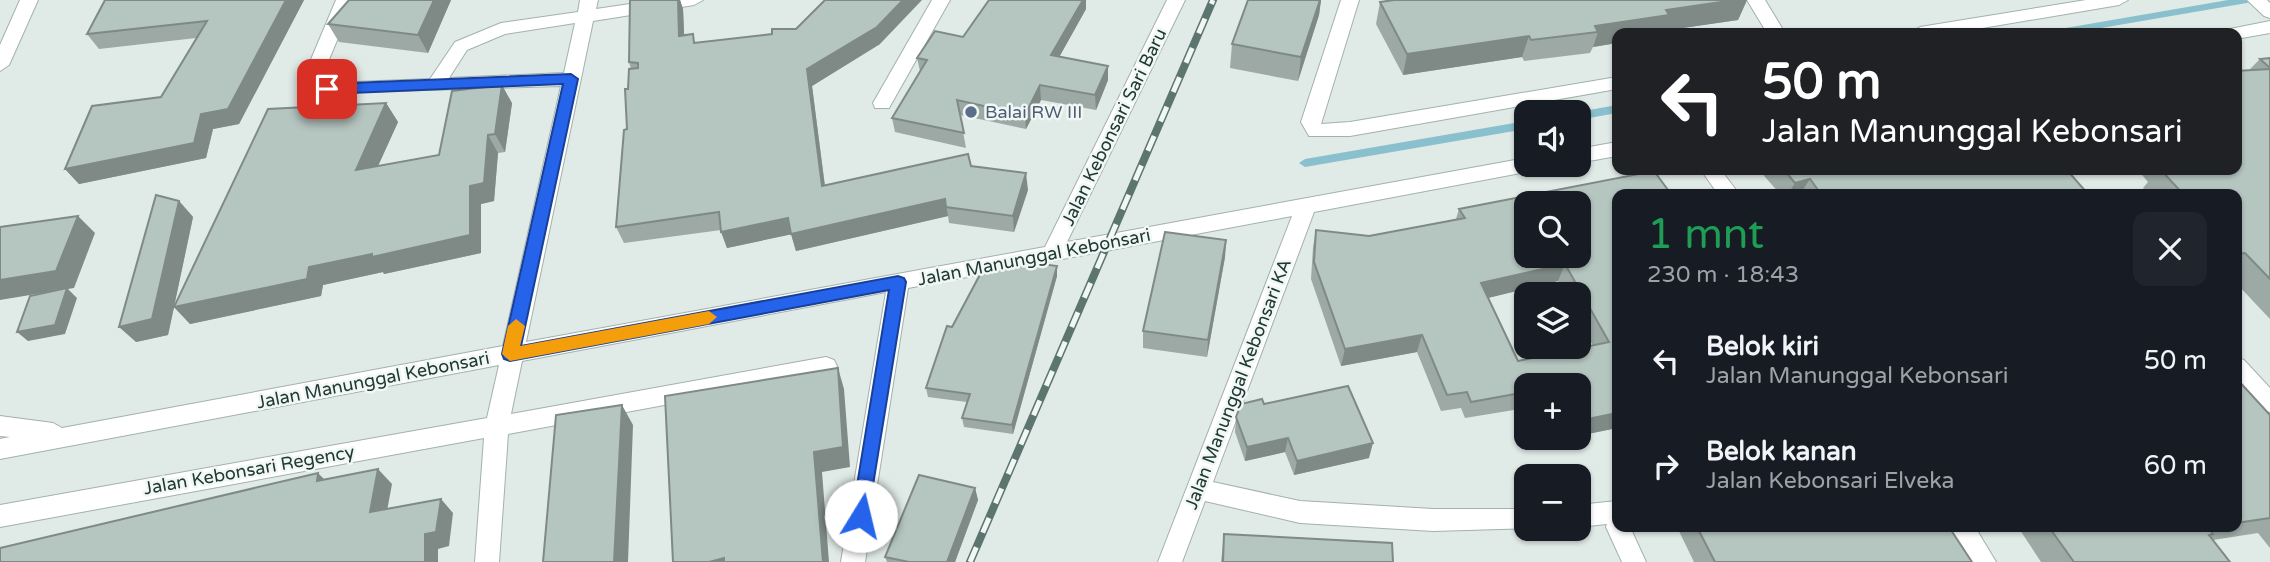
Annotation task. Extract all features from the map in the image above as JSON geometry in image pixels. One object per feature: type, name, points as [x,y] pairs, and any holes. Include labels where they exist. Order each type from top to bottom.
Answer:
[{"type":"street","points":[[1,60],[29,0]]},
{"type":"street","points":[[345,0],[313,76],[319,85],[327,89],[571,79]]},
{"type":"street","points":[[435,85],[461,46],[472,39],[501,29],[587,8],[694,0]]},
{"type":"street","points":[[882,103],[941,0]]},
{"type":"street","name":"Jalan Kebonsari Sari Baru","points":[[1052,253],[1176,0]]},
{"type":"street","points":[[1350,0],[1310,121],[1317,131],[1350,129],[1612,84]]},
{"type":"street","points":[[1756,0],[1773,28]]},
{"type":"street","points":[[1950,28],[2119,0]]},
{"type":"street","points":[[487,562],[497,424],[587,8]]},
{"type":"street","points":[[2242,32],[2270,27]]},
{"type":"street","points":[[1591,154],[1612,150]]},
{"type":"street","name":"Jalan Manunggal Kebonsari","points":[[0,449],[1514,167]]},
{"type":"street","name":"Jalan Manunggal Kebonsari KA","points":[[1170,562],[1306,206]]},
{"type":"street","points":[[853,562],[898,282]]},
{"type":"street","name":"Jalan Kebonsari Regency","points":[[0,516],[827,366]]},
{"type":"street","points":[[2242,373],[2270,403]]},
{"type":"street","points":[[0,426],[71,436]]},
{"type":"street","points":[[1198,489],[1300,512],[1433,520],[1514,520]]},
{"type":"street","points":[[1591,517],[1612,519]]},
{"type":"street","points":[[1621,532],[1634,562]]},
{"type":"street","points":[[1964,532],[1984,562]]},
{"type":"building","points":[[105,0],[286,0],[228,109],[201,114],[194,143],[65,169],[92,106],[161,97],[207,21],[87,34]]},
{"type":"building","points":[[349,0],[434,0],[418,35],[328,24]]},
{"type":"building","points":[[630,0],[678,0],[679,36],[693,34],[694,43],[772,34],[772,29],[796,29],[825,0],[903,0],[877,27],[807,69],[822,186],[968,154],[971,166],[1026,173],[1013,216],[946,207],[945,199],[791,234],[788,218],[721,232],[719,212],[616,227],[624,130],[627,129],[625,89],[628,89],[629,69],[638,68],[638,63],[629,62]]},
{"type":"building","points":[[989,0],[1083,0],[1051,55],[1108,66],[1095,95],[1040,85],[1025,115],[957,100],[964,133],[892,118],[927,60],[917,58],[935,31],[963,37]]},
{"type":"building","points":[[1248,0],[1320,0],[1301,57],[1232,44]]},
{"type":"building","points":[[1735,0],[1666,10],[1669,15],[1595,26],[1598,32],[1531,40],[1529,36],[1407,54],[1380,2]]},
{"type":"building","points":[[2270,58],[2270,68],[2260,59]]},
{"type":"building","points":[[2270,69],[2270,279],[2245,253],[2242,253],[2242,189],[2178,189],[2166,175],[2242,175],[2242,71]]},
{"type":"building","points":[[502,85],[495,134],[488,135],[484,183],[470,186],[470,235],[372,257],[372,254],[309,267],[307,279],[174,307],[268,109],[386,103],[356,170],[439,155],[452,91]]},
{"type":"building","points":[[1633,175],[1657,175],[1667,189],[1612,189],[1612,414],[1591,418],[1591,373],[1514,373],[1514,394],[1471,402],[1467,392],[1447,395],[1422,335],[1345,349],[1314,262],[1316,230],[1369,236],[1465,218],[1459,209],[1514,198],[1514,268],[1547,268],[1481,283],[1514,353],[1514,359],[1591,359],[1591,346],[1609,342],[1591,310],[1591,282],[1575,282],[1567,268],[1591,268],[1591,191],[1551,191]]},
{"type":"building","points":[[1788,175],[2071,175],[2084,189],[1817,189],[1810,179],[1795,183]]},
{"type":"building","points":[[156,195],[179,201],[152,319],[119,327]]},
{"type":"building","points":[[78,216],[56,271],[0,280],[0,227]]},
{"type":"building","points":[[1165,232],[1226,240],[1208,340],[1143,331]]},
{"type":"building","points":[[1020,261],[1057,266],[1012,425],[962,418],[970,394],[926,388],[947,326],[952,327],[983,269]]},
{"type":"building","points":[[67,288],[55,325],[17,332],[30,296]]},
{"type":"building","points":[[838,368],[843,447],[814,452],[823,562],[724,562],[724,558],[709,562],[673,562],[665,396]]},
{"type":"building","points":[[2242,385],[2270,415],[2270,518],[2242,522]]},
{"type":"building","points":[[1348,386],[1373,443],[1297,461],[1288,438],[1247,447],[1236,417],[1241,404],[1262,399],[1264,404]]},
{"type":"building","points":[[622,405],[614,562],[543,562],[556,415]]},
{"type":"building","points":[[378,469],[370,512],[441,499],[436,532],[425,534],[425,562],[0,562],[0,548],[318,473],[317,481]]},
{"type":"building","points":[[919,475],[975,488],[947,562],[909,562],[885,557]]},
{"type":"building","points":[[1700,532],[1952,532],[1972,562],[1715,562]]},
{"type":"building","points":[[2053,532],[2212,532],[2213,534],[2209,535],[2230,562],[2074,562]]},
{"type":"building","points":[[1224,534],[1392,543],[1393,562],[1223,562]]},
{"type":"waterway","points":[[2083,28],[2247,0]]},
{"type":"waterway","points":[[1591,114],[1612,110]]},
{"type":"waterway","points":[[1305,163],[1514,127]]},
{"type":"railway","points":[[970,562],[1213,0]]},
{"type":"slow traffic","points":[[516,326],[510,354],[709,317]]},
{"type":"place","name":"Balai RW III","points":[[971,112]]},
{"type":"route","points":[[327,89],[571,79],[510,354],[898,282],[861,516]]}]
